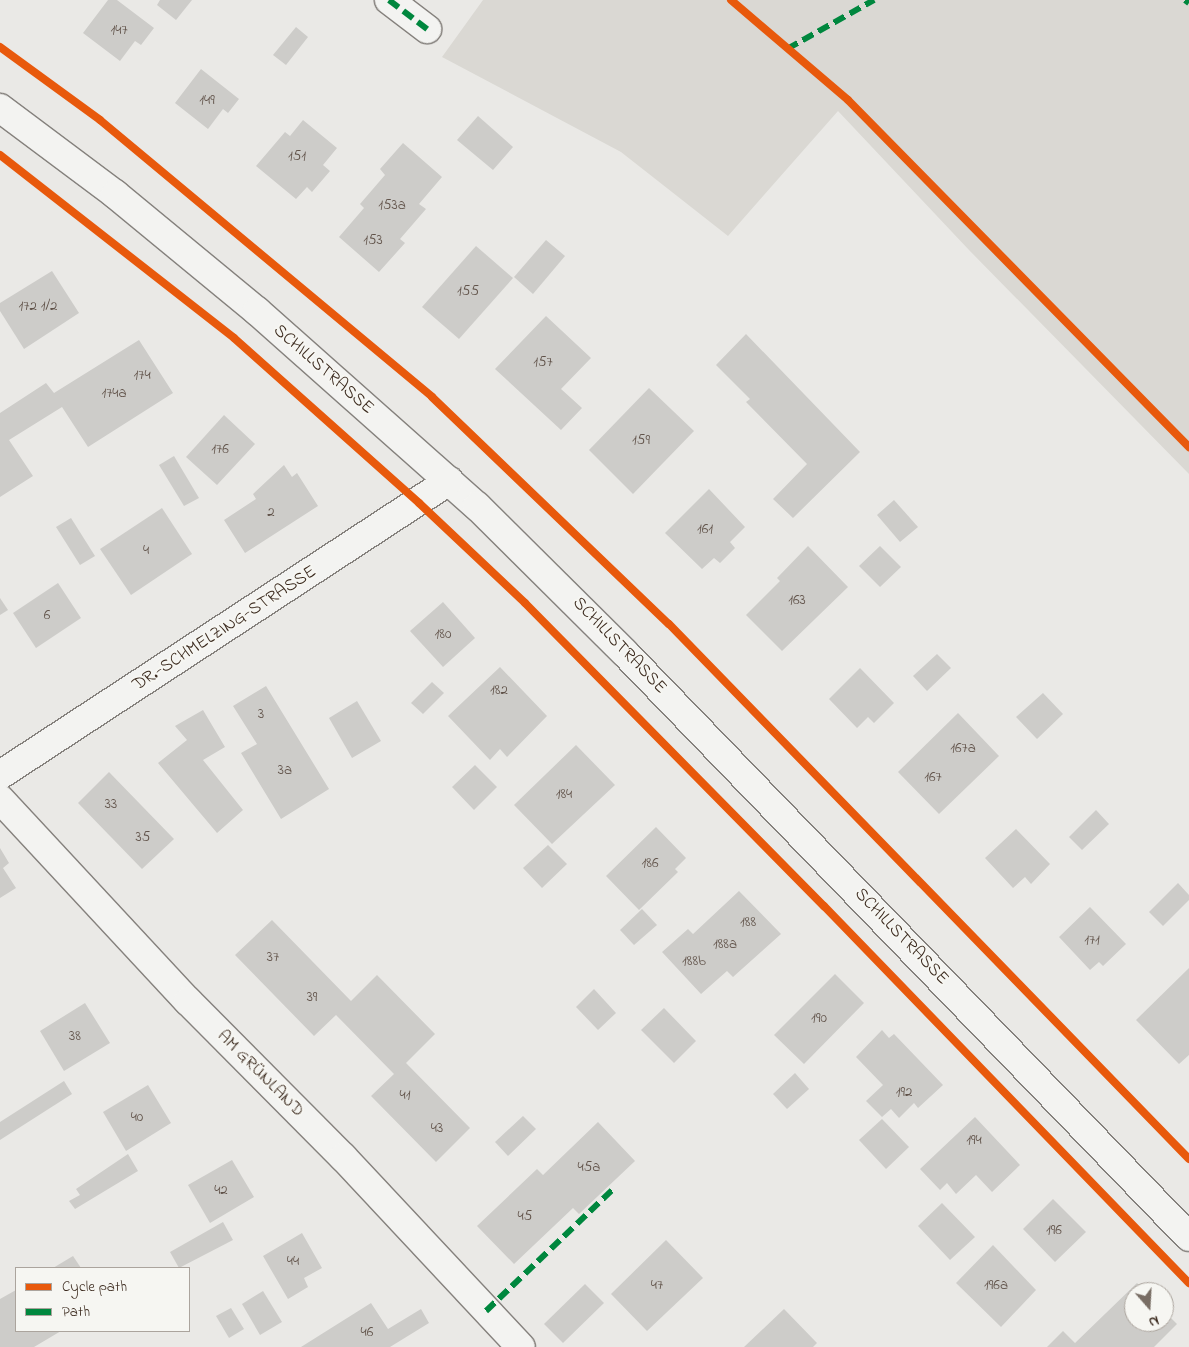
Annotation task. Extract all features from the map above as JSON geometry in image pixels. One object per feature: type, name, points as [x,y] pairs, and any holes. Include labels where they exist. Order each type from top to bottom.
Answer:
[{"type":"street","points":[[389,0],[427,29]]},
{"type":"street","name":"SCHILLSTRASSE","points":[[0,108],[115,194],[257,311],[449,481],[583,610],[1189,1237]]},
{"type":"street","name":"DR.-SCHMELZING-STRASSE","points":[[0,775],[449,481]]},
{"type":"street","name":"AM GRÜNLAND","points":[[0,799],[188,1001],[343,1157],[521,1347]]},
{"type":"shaded area","points":[[483,0],[1189,0],[1189,474],[969,250],[838,111],[728,236],[621,152],[442,57]]},
{"type":"building","points":[[108,0],[117,0],[154,28],[141,45],[135,41],[120,61],[83,33]]},
{"type":"building","points":[[160,0],[192,0],[176,20],[157,5]]},
{"type":"building","points":[[296,27],[308,37],[286,65],[273,55]]},
{"type":"building","points":[[201,69],[239,99],[228,113],[223,109],[208,129],[175,103]]},
{"type":"building","points":[[478,116],[513,147],[493,170],[457,140]]},
{"type":"building","points":[[303,120],[337,148],[323,165],[330,171],[312,192],[307,187],[296,199],[256,166],[285,132],[290,136]]},
{"type":"building","points":[[403,143],[442,177],[419,204],[426,209],[400,239],[405,243],[379,272],[339,237],[364,208],[360,204],[385,175],[380,169]]},
{"type":"building","points":[[546,240],[565,256],[533,294],[514,277]]},
{"type":"building","points":[[476,246],[513,278],[459,339],[422,307]]},
{"type":"building","points":[[52,271],[79,313],[24,349],[0,311],[0,303]]},
{"type":"building","points":[[546,316],[591,358],[561,389],[582,408],[561,430],[495,369]]},
{"type":"building","points":[[746,334],[860,452],[793,518],[773,499],[807,464],[746,402],[750,399],[716,365]]},
{"type":"building","points":[[139,340],[173,393],[88,447],[62,407],[9,440],[33,476],[0,497],[0,413],[46,383],[54,393]]},
{"type":"building","points":[[649,388],[694,431],[633,494],[589,450]]},
{"type":"building","points":[[224,415],[255,444],[217,485],[186,457]]},
{"type":"building","points":[[174,456],[199,498],[184,506],[159,465]]},
{"type":"building","points":[[284,465],[292,477],[297,473],[318,506],[245,553],[224,520],[256,499],[253,494]]},
{"type":"building","points":[[709,489],[745,527],[730,542],[735,548],[720,563],[714,558],[702,569],[665,533]]},
{"type":"building","points":[[894,500],[918,527],[900,542],[877,515]]},
{"type":"building","points":[[162,508],[192,554],[131,595],[100,549]]},
{"type":"building","points":[[71,518],[95,556],[80,565],[56,527]]},
{"type":"building","points":[[808,546],[848,587],[782,651],[746,615],[780,581],[777,578]]},
{"type":"building","points":[[880,546],[901,567],[880,587],[859,566]]},
{"type":"building","points":[[58,583],[81,618],[36,648],[13,613]]},
{"type":"building","points":[[0,598],[8,610],[0,615]]},
{"type":"building","points":[[443,602],[475,638],[443,667],[410,631]]},
{"type":"building","points":[[937,654],[951,668],[927,691],[913,676]]},
{"type":"building","points":[[500,667],[547,716],[507,757],[500,749],[490,760],[448,716]]},
{"type":"building","points":[[860,668],[894,703],[874,723],[868,717],[857,728],[829,699]]},
{"type":"building","points":[[432,682],[444,693],[423,714],[411,703]]},
{"type":"building","points":[[266,686],[329,789],[281,819],[241,753],[257,744],[233,706]]},
{"type":"building","points":[[1043,693],[1063,714],[1037,739],[1016,717]]},
{"type":"building","points":[[357,701],[381,741],[352,758],[329,718]]},
{"type":"building","points":[[203,710],[225,747],[203,760],[243,810],[217,833],[158,763],[187,740],[175,726]]},
{"type":"building","points":[[958,713],[999,756],[939,814],[898,772]]},
{"type":"building","points":[[576,745],[615,785],[552,844],[514,805]]},
{"type":"building","points":[[475,765],[497,787],[474,810],[452,787]]},
{"type":"building","points":[[109,772],[174,839],[142,869],[78,803]]},
{"type":"building","points":[[1096,810],[1109,824],[1082,850],[1069,837]]},
{"type":"building","points":[[656,827],[686,858],[675,869],[678,872],[639,910],[606,876]]},
{"type":"building","points":[[1016,829],[1050,864],[1031,884],[1025,877],[1013,888],[985,858]]},
{"type":"building","points":[[548,845],[567,864],[542,888],[523,868]]},
{"type":"building","points":[[0,848],[9,863],[3,868],[16,888],[0,898]]},
{"type":"building","points":[[1178,883],[1189,895],[1189,900],[1163,926],[1149,912]]},
{"type":"building","points":[[739,891],[781,934],[733,977],[727,971],[701,994],[662,952],[688,929],[693,934]]},
{"type":"building","points":[[1090,907],[1126,944],[1103,966],[1099,962],[1090,970],[1059,937]]},
{"type":"building","points":[[642,909],[657,925],[634,945],[620,930]]},
{"type":"building","points":[[272,920],[351,1001],[377,975],[435,1034],[406,1063],[470,1128],[436,1162],[371,1096],[394,1074],[336,1015],[314,1036],[235,955]]},
{"type":"building","points":[[1189,968],[1189,1055],[1179,1064],[1136,1020]]},
{"type":"building","points":[[835,974],[864,1003],[804,1064],[774,1035]]},
{"type":"building","points":[[594,989],[616,1013],[598,1030],[576,1007]]},
{"type":"building","points":[[85,1003],[110,1043],[64,1071],[40,1031]]},
{"type":"building","points":[[664,1008],[696,1041],[674,1063],[641,1030]]},
{"type":"building","points":[[882,1030],[889,1038],[894,1034],[943,1085],[918,1108],[914,1103],[899,1118],[891,1109],[882,1117],[866,1101],[883,1085],[856,1057]]},
{"type":"building","points":[[795,1073],[809,1089],[787,1109],[773,1094]]},
{"type":"building","points":[[64,1081],[72,1094],[0,1140],[0,1122]]},
{"type":"building","points":[[148,1085],[171,1123],[126,1151],[103,1112]]},
{"type":"building","points":[[523,1116],[536,1129],[508,1156],[495,1142]]},
{"type":"building","points":[[975,1117],[1020,1165],[992,1192],[976,1175],[956,1194],[947,1183],[940,1190],[920,1169]]},
{"type":"building","points":[[882,1119],[909,1147],[886,1169],[859,1140]]},
{"type":"building","points":[[598,1122],[635,1161],[579,1214],[573,1208],[514,1264],[477,1226],[537,1169],[543,1175]]},
{"type":"building","points":[[128,1154],[138,1171],[75,1209],[69,1201],[80,1195],[76,1189]]},
{"type":"building","points":[[232,1160],[254,1197],[210,1223],[188,1185]]},
{"type":"building","points":[[1053,1199],[1086,1232],[1055,1262],[1023,1229]]},
{"type":"building","points":[[942,1203],[975,1237],[950,1260],[918,1226]]},
{"type":"building","points":[[223,1222],[233,1240],[181,1267],[178,1267],[170,1252]]},
{"type":"building","points":[[302,1233],[322,1268],[304,1278],[308,1287],[288,1299],[263,1256]]},
{"type":"building","points":[[666,1240],[703,1278],[647,1331],[611,1294]]},
{"type":"building","points":[[993,1245],[1036,1290],[1001,1327],[956,1283]]},
{"type":"building","points":[[73,1256],[80,1267],[55,1267]]},
{"type":"building","points":[[585,1284],[604,1303],[563,1343],[544,1324]]},
{"type":"building","points":[[15,1291],[15,1332],[59,1332],[34,1347],[0,1347],[0,1299]]},
{"type":"building","points":[[263,1291],[282,1322],[260,1335],[242,1304]]},
{"type":"building","points":[[1124,1296],[1124,1332],[1169,1332],[1154,1347],[1047,1347],[1063,1331],[1075,1343]]},
{"type":"building","points":[[371,1303],[388,1329],[421,1309],[429,1323],[390,1347],[301,1347]]},
{"type":"building","points":[[231,1308],[244,1329],[229,1338],[216,1316]]},
{"type":"building","points":[[784,1309],[817,1343],[813,1347],[744,1347]]},
{"type":"marked path","points":[[389,0],[427,29]]},
{"type":"marked path","points":[[787,49],[874,0]]},
{"type":"marked path","points":[[1185,0],[1189,3]]},
{"type":"marked path","points":[[486,1311],[612,1190]]},
{"type":"cycle path","points":[[731,0],[848,100],[1189,447]]},
{"type":"cycle path","points":[[0,47],[100,120],[432,397],[669,624],[1189,1159]]},
{"type":"cycle path","points":[[0,155],[234,338],[419,503],[525,603],[824,906],[1189,1283]]}]
